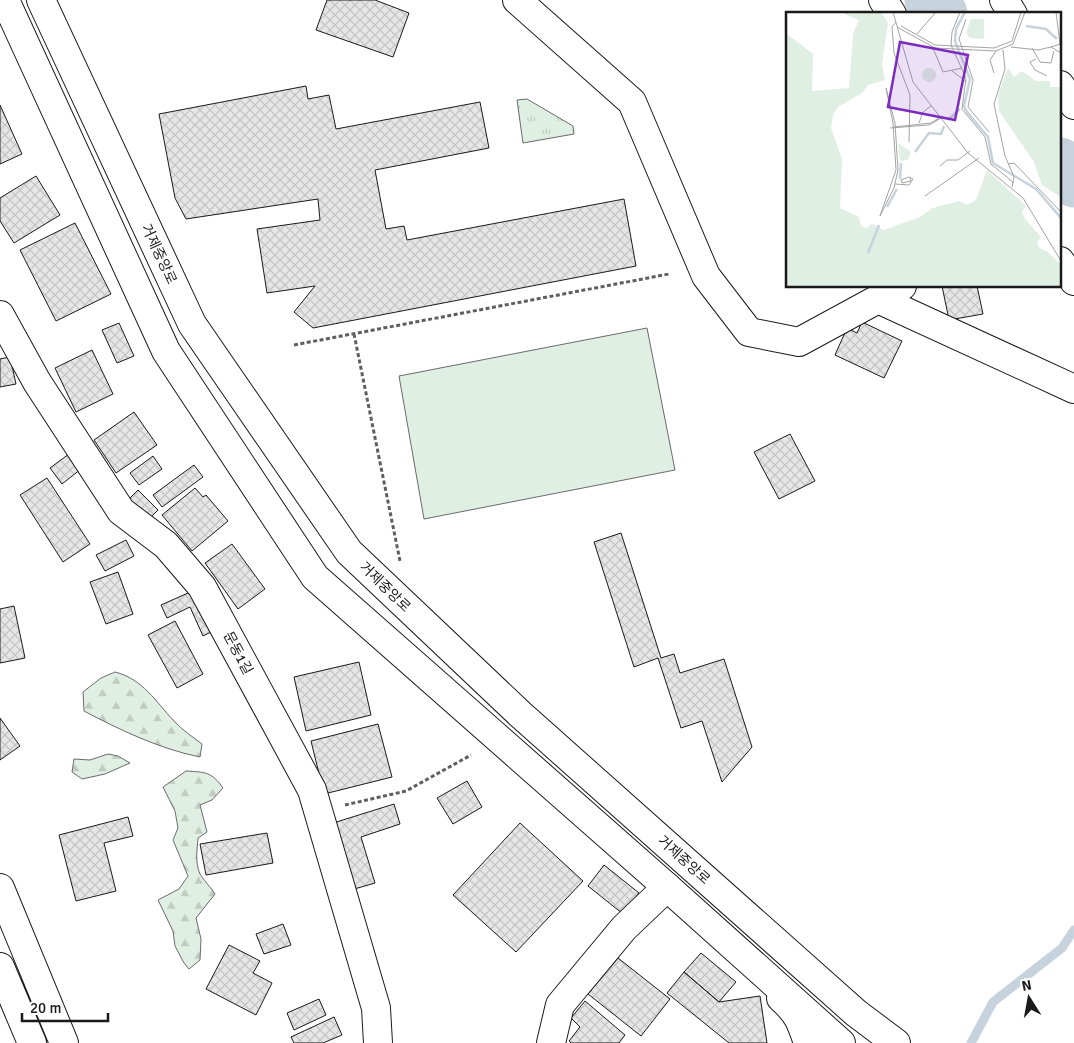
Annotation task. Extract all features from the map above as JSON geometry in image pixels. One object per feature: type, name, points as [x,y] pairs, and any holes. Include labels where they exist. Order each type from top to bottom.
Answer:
[{"type":"main road","points":[[5,0],[166,351],[315,577],[667,887],[836,1042],[856,1014]]},
{"type":"main road","name":"거제중앙로","points":[[41,0],[192,324],[349,552],[520,714],[887,1040]]},
{"type":"main road","points":[[516,0],[632,102],[706,276],[748,332],[798,342],[898,288]]},
{"type":"main road","points":[[883,0],[891,12]]},
{"type":"main road","points":[[1004,0],[1012,12]]},
{"type":"main road","points":[[1062,88],[1074,105]]},
{"type":"main road","points":[[1062,264],[1074,281]]},
{"type":"main road","points":[[878,299],[1074,389]]},
{"type":"main road","name":"문동1길","points":[[0,315],[37,382],[121,511],[166,545],[202,587],[312,790],[376,1008],[378,1043]]},
{"type":"main road","points":[[552,1043],[560,1005],[624,928],[667,887]]},
{"type":"main road","points":[[0,888],[64,1043]]},
{"type":"main road","points":[[0,967],[32,1043]]},
{"type":"main road","points":[[758,969],[768,987],[790,1006],[800,1020],[808,1043]]},
{"type":"path","points":[[294,345],[669,274]]},
{"type":"path","points":[[354,334],[401,565]]},
{"type":"path","points":[[318,812],[406,790],[472,755]]},
{"type":"green space","points":[[527,99],[573,126],[574,134],[523,143],[517,100]]},
{"type":"green space","points":[[647,328],[675,470],[424,519],[399,376]]},
{"type":"green space","points":[[115,672],[134,680],[155,699],[177,724],[202,744],[200,757],[185,754],[140,738],[84,711],[83,692],[101,678]]},
{"type":"green space","points":[[108,754],[118,756],[130,763],[105,774],[82,779],[72,772],[74,759],[90,760]]},
{"type":"green space","points":[[186,771],[208,774],[223,788],[212,800],[200,805],[207,832],[198,838],[197,865],[201,876],[215,894],[196,918],[201,939],[200,960],[189,969],[175,946],[173,931],[158,900],[179,889],[188,876],[173,840],[178,828],[175,811],[163,787]]},
{"type":"building","points":[[327,0],[375,0],[409,13],[393,57],[316,30]]},
{"type":"building","points":[[306,86],[308,99],[329,95],[336,129],[480,102],[489,148],[375,170],[386,229],[404,226],[407,240],[624,199],[636,266],[313,328],[294,312],[315,286],[267,293],[257,229],[320,220],[318,199],[186,219],[175,198],[159,114]]},
{"type":"building","points":[[0,105],[22,154],[0,164]]},
{"type":"building","points":[[36,176],[60,215],[14,243],[0,221],[0,198]]},
{"type":"building","points":[[75,223],[111,294],[56,321],[20,250]]},
{"type":"building","points":[[942,288],[977,288],[983,314],[949,320]]},
{"type":"building","points":[[862,322],[902,341],[884,378],[835,355],[847,328],[857,333]]},
{"type":"building","points":[[119,323],[134,356],[117,363],[102,330]]},
{"type":"building","points":[[92,350],[113,394],[76,412],[55,368]]},
{"type":"building","points":[[10,357],[16,384],[0,387],[0,359]]},
{"type":"building","points":[[134,412],[157,445],[116,473],[94,440]]},
{"type":"building","points":[[790,434],[815,481],[779,499],[754,452]]},
{"type":"building","points":[[69,454],[81,469],[62,484],[50,468]]},
{"type":"building","points":[[153,456],[162,469],[139,485],[130,473]]},
{"type":"building","points":[[194,465],[203,477],[162,507],[153,495]]},
{"type":"building","points":[[47,478],[90,544],[63,562],[20,495]]},
{"type":"building","points":[[195,488],[203,497],[206,495],[228,521],[192,551],[162,515]]},
{"type":"building","points":[[138,490],[158,510],[147,521],[127,501]]},
{"type":"building","points":[[621,533],[661,658],[674,654],[680,673],[724,659],[752,747],[722,782],[702,721],[681,728],[658,658],[634,667],[594,542]]},
{"type":"building","points":[[126,540],[134,556],[105,571],[96,555]]},
{"type":"building","points":[[232,544],[265,589],[238,609],[205,563]]},
{"type":"building","points":[[118,572],[133,614],[106,624],[90,582]]},
{"type":"building","points":[[197,589],[215,630],[203,636],[190,607],[167,618],[161,605]]},
{"type":"building","points":[[14,606],[25,658],[0,663],[0,609]]},
{"type":"building","points":[[175,621],[203,674],[177,688],[148,635]]},
{"type":"building","points":[[359,662],[371,715],[306,731],[294,677]]},
{"type":"building","points":[[0,718],[20,746],[0,760]]},
{"type":"building","points":[[378,724],[392,777],[324,794],[311,741]]},
{"type":"building","points":[[467,781],[482,807],[453,824],[437,798]]},
{"type":"building","points":[[394,804],[400,824],[361,837],[375,883],[351,890],[330,824]]},
{"type":"building","points":[[128,817],[133,836],[104,843],[116,891],[76,901],[59,835]]},
{"type":"building","points":[[520,823],[583,881],[516,952],[453,895]]},
{"type":"building","points":[[267,833],[273,863],[206,875],[200,844]]},
{"type":"building","points":[[604,865],[639,893],[623,914],[588,886]]},
{"type":"building","points":[[283,924],[291,945],[264,954],[256,934]]},
{"type":"building","points":[[229,945],[260,961],[253,973],[272,983],[256,1015],[206,989]]},
{"type":"building","points":[[701,953],[736,982],[719,1002],[684,972]]},
{"type":"building","points":[[618,958],[670,999],[641,1036],[588,994]]},
{"type":"building","points":[[684,972],[719,1002],[760,996],[767,1043],[729,1043],[667,993]]},
{"type":"building","points":[[319,999],[326,1015],[294,1030],[287,1013]]},
{"type":"building","points":[[585,1001],[625,1035],[619,1043],[571,1043],[569,1041],[580,1027],[571,1018]]},
{"type":"building","points":[[334,1017],[342,1035],[323,1043],[294,1043],[291,1037]]},
{"type":"waterway","points":[[930,0],[940,12]]},
{"type":"waterway","points":[[1062,166],[1074,182]]},
{"type":"waterway","points":[[971,1043],[993,1002],[1062,948],[1074,930]]}]
